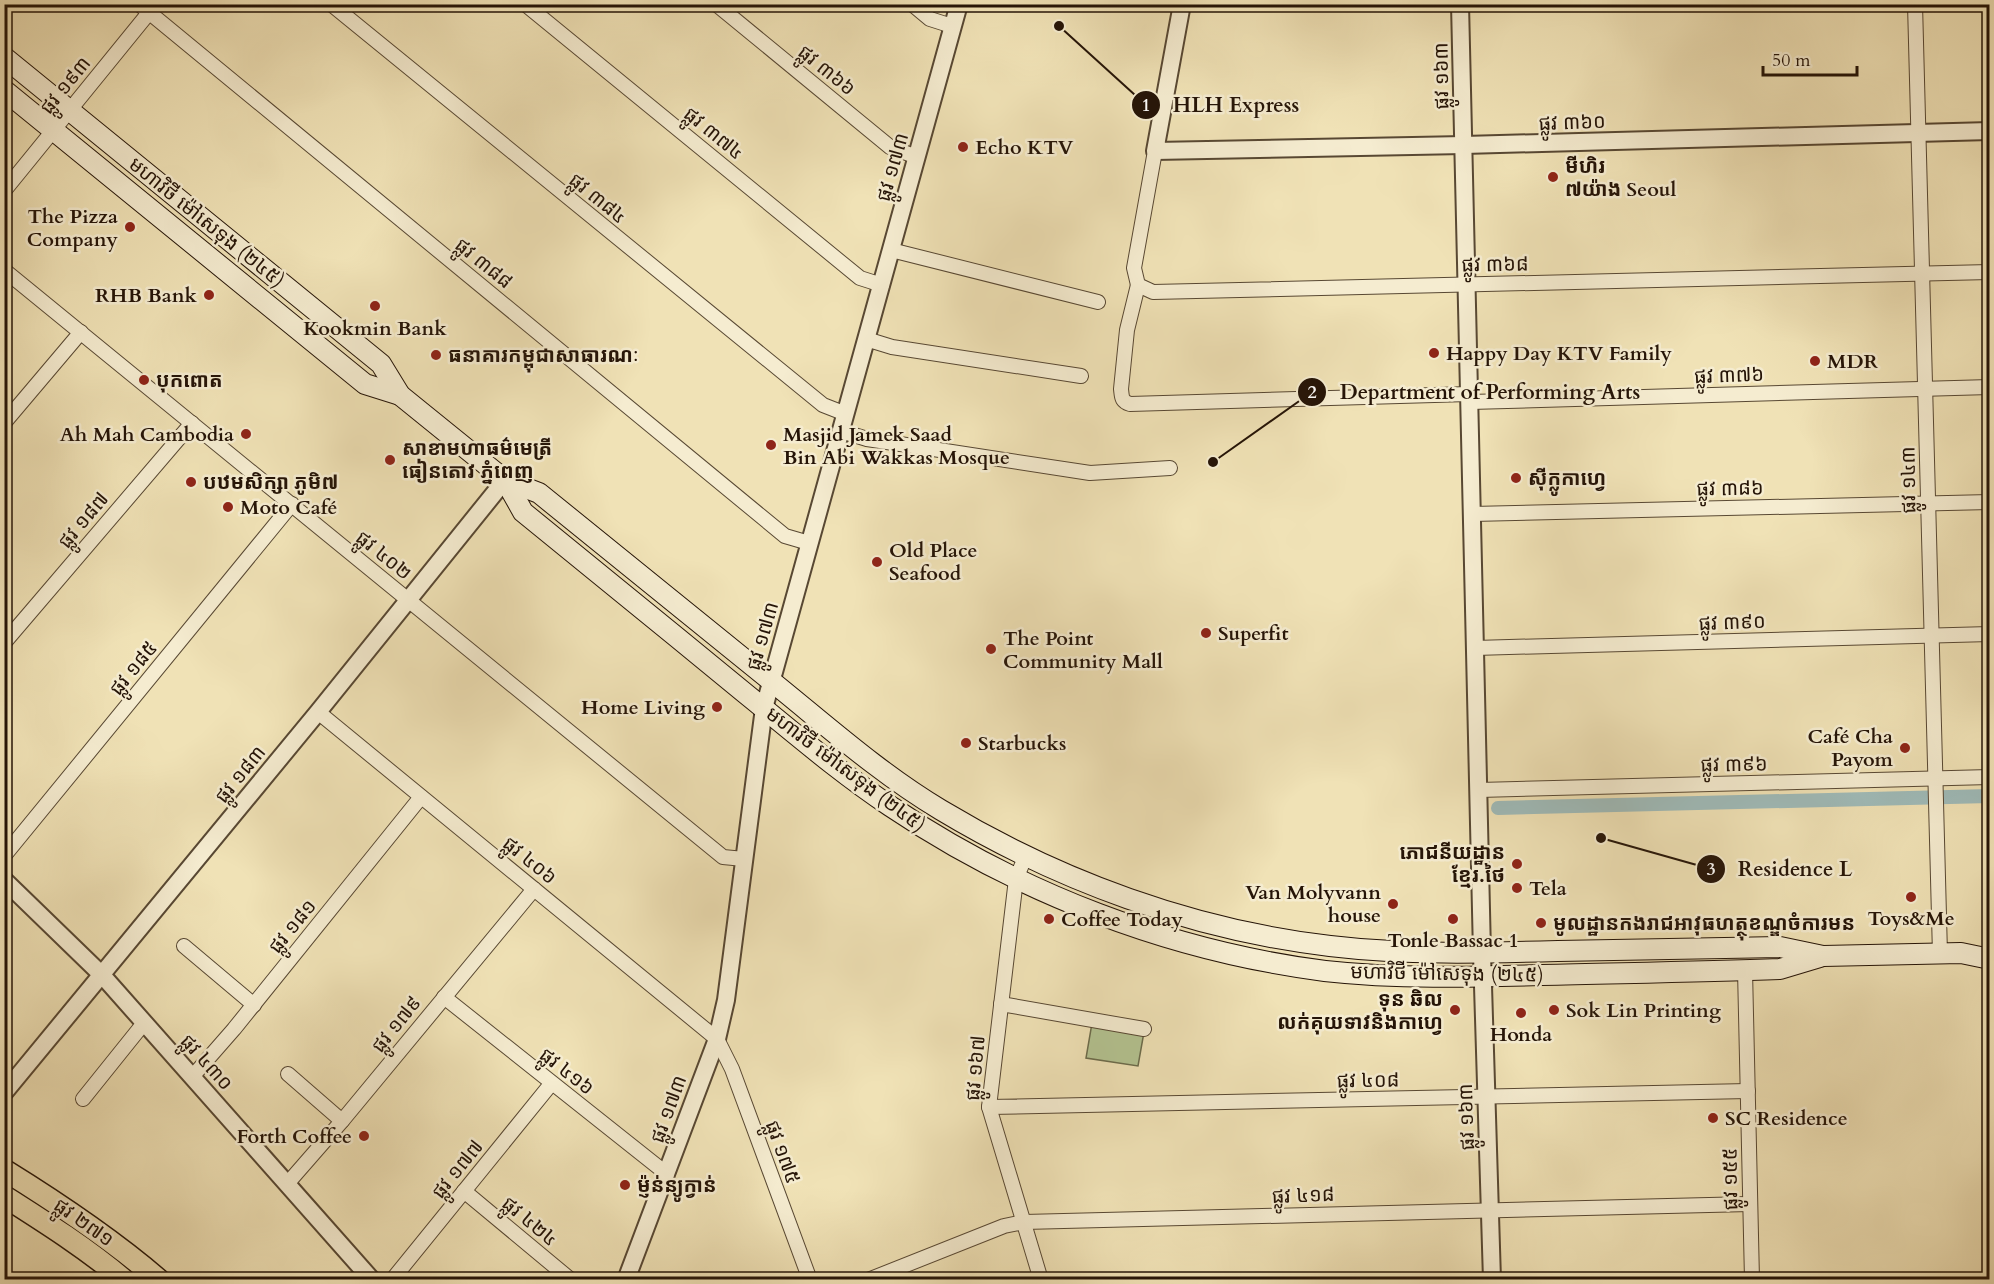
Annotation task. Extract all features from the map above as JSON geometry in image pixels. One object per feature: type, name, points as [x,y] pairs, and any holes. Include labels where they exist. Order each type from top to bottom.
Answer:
[{"type":"main road","name":"មហាវិថី ម៉ៅសេទុង (២៤៥)","points":[[4,57],[381,364],[400,395],[505,480],[539,493],[866,758],[902,785],[956,819],[1069,876],[1173,913],[1264,935],[1327,946],[1379,951],[1482,953],[1780,947],[1823,956],[1961,953],[1989,945]]},
{"type":"main road","name":"មហាវិថី ម៉ៅសេទុង (២៤៥)","points":[[4,90],[365,384],[400,395]]},
{"type":"main road","name":"មហាវិថី ម៉ៅសេទុង (២៤៥)","points":[[505,480],[523,512],[764,708],[888,805],[943,839],[1016,879],[1062,900],[1166,936],[1260,959],[1324,970],[1379,975],[1442,978],[1780,969],[1823,956]]},
{"type":"main road","points":[[652,617],[668,597]]},
{"type":"main road","points":[[1324,970],[1327,946]]},
{"type":"main road","name":"មហាវិថី ម៉ៅសេទុង (២៤៥)","points":[[1961,953],[1989,959]]},
{"type":"main road","name":"ផ្លូវ ២៧១","points":[[4,1170],[57,1202],[119,1246],[159,1280]]},
{"type":"main road","name":"ផ្លូវ ២៧១","points":[[4,1196],[54,1228],[124,1280]]},
{"type":"street","name":"ផ្លូវ ៣៨៤","points":[[331,4],[823,405],[846,414]]},
{"type":"street","name":"ផ្លូវ ៣៧៤","points":[[525,4],[860,278],[882,285]]},
{"type":"street","name":"ផ្លូវ ៣៦៦","points":[[716,4],[890,147],[917,157]]},
{"type":"street","points":[[912,4],[930,19],[952,26]]},
{"type":"street","name":"ផ្លូវ ១៧៣","points":[[626,1280],[717,1039],[726,1000],[764,708],[959,4]]},
{"type":"street","points":[[1138,285],[1134,268],[1182,4]]},
{"type":"street","name":"ផ្លូវ ១៦៣","points":[[1460,4],[1492,1280]]},
{"type":"street","name":"ផ្លូវ ១៤៣","points":[[1915,4],[1940,954]]},
{"type":"street","name":"ផ្លូវ ១៩៣","points":[[4,191],[70,111],[148,7]]},
{"type":"street","name":"ផ្លូវ ៣៨៨","points":[[148,7],[785,536],[809,543]]},
{"type":"street","name":"ផ្លូវ ៣៦០","points":[[1155,151],[1464,146],[1989,131]]},
{"type":"street","points":[[891,250],[1098,302]]},
{"type":"street","name":"ផ្លូវ ៤០២","points":[[4,270],[723,857],[744,860]]},
{"type":"street","name":"ផ្លូវ ៣៦៨","points":[[1138,285],[1153,292],[1989,272]]},
{"type":"street","name":"ផ្លូវ ៣៧៦","points":[[1138,285],[1127,330],[1121,389],[1124,402],[1130,404],[1989,387]]},
{"type":"street","points":[[4,423],[81,332]]},
{"type":"street","points":[[866,339],[892,347],[1081,376]]},
{"type":"street","name":"ផ្លូវ ១៨៧","points":[[4,643],[192,423]]},
{"type":"street","points":[[841,431],[867,439],[1090,473],[1170,468]]},
{"type":"street","name":"ផ្លូវ ១៨៣","points":[[4,1093],[318,712],[505,480]]},
{"type":"street","name":"ផ្លូវ ៣៨៦","points":[[1472,514],[1989,502]]},
{"type":"street","name":"ផ្លូវ ១៨៥","points":[[4,856],[292,504]]},
{"type":"street","name":"ផ្លូវ ៣៩០","points":[[1475,648],[1989,634]]},
{"type":"street","name":"ផ្លូវ ៤០៦","points":[[318,712],[717,1039]]},
{"type":"street","name":"ផ្លូវ ៣៩៦","points":[[1479,790],[1935,785],[1989,777]]},
{"type":"street","name":"ផ្លូវ ១៨១","points":[[192,1077],[254,1005],[421,797]]},
{"type":"street","name":"ផ្លូវ ១៦៧","points":[[1026,855],[1016,879],[989,1107],[1041,1280]]},
{"type":"street","name":"ផ្លូវ ៤៣០","points":[[4,880],[102,975],[372,1280]]},
{"type":"street","name":"ផ្លូវ ១៧៩","points":[[287,1184],[534,889]]},
{"type":"street","points":[[184,946],[254,1005]]},
{"type":"street","name":"ផ្លូវ ១៥៥","points":[[1745,970],[1752,1280]]},
{"type":"street","name":"ផ្លូវ ៤១៦","points":[[444,997],[667,1174]]},
{"type":"street","points":[[1001,1004],[1144,1029]]},
{"type":"street","points":[[83,1100],[144,1023]]},
{"type":"street","name":"ផ្លូវ ១៧៥","points":[[717,1039],[732,1069],[810,1280]]},
{"type":"street","points":[[288,1074],[342,1121]]},
{"type":"street","name":"ផ្លូវ ១៧៧","points":[[392,1280],[551,1084]]},
{"type":"street","name":"ផ្លូវ ៤០៨","points":[[989,1107],[1748,1091]]},
{"type":"street","name":"ផ្លូវ ៤២៤","points":[[464,1191],[566,1278]]},
{"type":"street","name":"ផ្លូវ ៤១៨","points":[[868,1280],[1004,1226],[1024,1222],[1750,1204]]},
{"type":"green space","points":[[1092,1023],[1144,1032],[1138,1066],[1086,1058]]},
{"type":"waterway","points":[[1498,808],[1990,796]]},
{"type":"place","name":"HLH Express","points":[[1059,26]]},
{"type":"place","name":"Echo KTV","points":[[963,147]]},
{"type":"place","name":"មីហិរ ៧យ៉ាង Seoul","points":[[1553,177]]},
{"type":"place","name":"The Pizza Company","points":[[130,227]]},
{"type":"place","name":"RHB Bank","points":[[209,295]]},
{"type":"place","name":"Kookmin Bank","points":[[375,306]]},
{"type":"place","name":"Happy Day KTV Family","points":[[1434,353]]},
{"type":"place","name":"ធនាគារកម្ពុជាសាធារណៈ","points":[[436,355]]},
{"type":"place","name":"MDR","points":[[1815,361]]},
{"type":"place","name":"បុកពោត","points":[[144,380]]},
{"type":"place","name":"Ah Mah Cambodia","points":[[246,434]]},
{"type":"place","name":"Masjid Jamek Saad Bin Abi Wakkas Mosque","points":[[771,445]]},
{"type":"place","name":"សាខាមហាធម៌មេត្រី ធៀនតោវ ភ្នំពេញ","points":[[390,460]]},
{"type":"place","name":"Department of Performing Arts","points":[[1213,462]]},
{"type":"place","name":"ស៊ីក្លូកាហ្វេ","points":[[1516,478]]},
{"type":"place","name":"បឋមសិក្សា ភូមិ៧","points":[[191,482]]},
{"type":"place","name":"Moto Café","points":[[228,507]]},
{"type":"place","name":"Old Place Seafood","points":[[877,562]]},
{"type":"place","name":"Superfit","points":[[1206,633]]},
{"type":"place","name":"The Point Community Mall","points":[[991,649]]},
{"type":"place","name":"Home Living","points":[[717,707]]},
{"type":"place","name":"Starbucks","points":[[966,743]]},
{"type":"place","name":"Café Cha Payom","points":[[1905,748]]},
{"type":"place","name":"Residence L","points":[[1601,838]]},
{"type":"place","name":"ភោជនីយដ្ឋាន ខ្មែរ.ថៃ","points":[[1517,864]]},
{"type":"place","name":"Tela","points":[[1517,888]]},
{"type":"place","name":"Toys&Me","points":[[1911,897]]},
{"type":"place","name":"Van Molyvann house","points":[[1393,904]]},
{"type":"place","name":"Coffee Today","points":[[1049,919]]},
{"type":"place","name":"Tonle Bassac 1","points":[[1453,919]]},
{"type":"place","name":"មូលដ្ឋានកងរាជអាវុធហត្ថុខណ្ឌចំការមន","points":[[1541,923]]},
{"type":"place","name":"ទុន ឆិល លក់គុយទាវនិងកាហ្វេ","points":[[1455,1010]]},
{"type":"place","name":"Sok Lin Printing","points":[[1554,1010]]},
{"type":"place","name":"Honda","points":[[1521,1013]]},
{"type":"place","name":"SC Residence","points":[[1713,1118]]},
{"type":"place","name":"Forth Coffee","points":[[364,1136]]},
{"type":"place","name":"ម្ញ៉ន់ន្យូក្វាន់","points":[[625,1185]]}]
